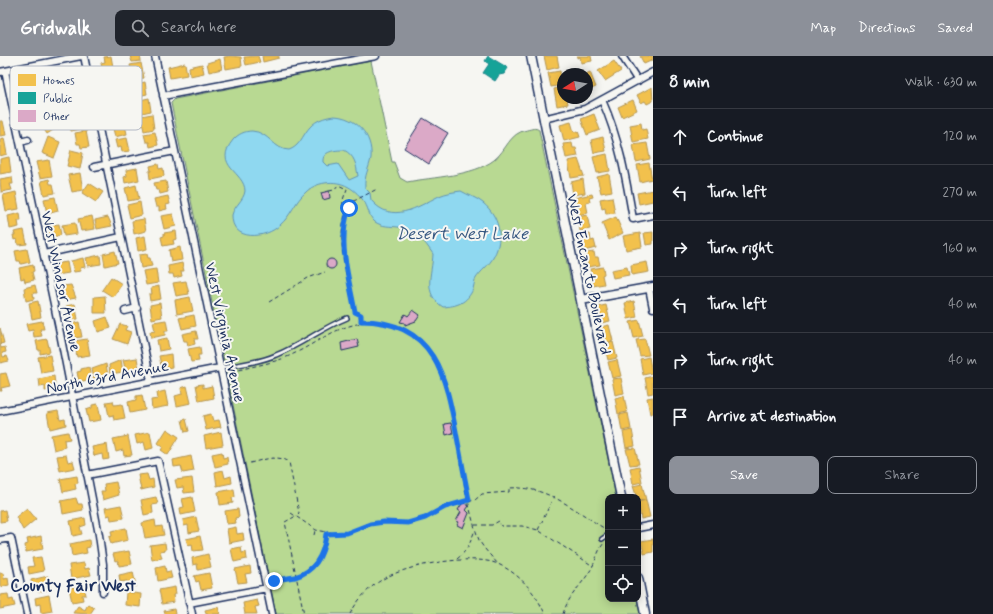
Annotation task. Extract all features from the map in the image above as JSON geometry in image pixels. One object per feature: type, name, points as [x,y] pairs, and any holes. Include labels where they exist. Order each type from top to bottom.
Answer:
[{"type":"street","points":[[32,66],[82,56],[84,66]]},
{"type":"street","name":"West Virginia Avenue","points":[[155,56],[272,614]]},
{"type":"street","points":[[163,96],[376,56]]},
{"type":"street","name":"West Encanto Boulevard","points":[[531,56],[620,494]]},
{"type":"street","points":[[622,56],[638,81]]},
{"type":"street","name":"West Windsor Avenue","points":[[2,72],[10,103]]},
{"type":"street","points":[[544,119],[585,109],[653,72]]},
{"type":"street","points":[[602,100],[612,122],[622,158],[633,218],[653,215]]},
{"type":"street","name":"West Windsor Avenue","points":[[17,130],[44,254],[87,474],[103,564],[103,592]]},
{"type":"street","points":[[98,130],[137,308],[151,381]]},
{"type":"street","points":[[20,142],[28,140]]},
{"type":"street","points":[[94,167],[174,151]]},
{"type":"street","points":[[44,254],[121,237]]},
{"type":"street","points":[[581,300],[651,288],[653,308]]},
{"type":"street","points":[[126,310],[137,308]]},
{"type":"street","name":"North 63rd Avenue","points":[[0,411],[220,368]]},
{"type":"street","points":[[87,474],[158,461],[192,614]]},
{"type":"street","points":[[641,527],[653,525]]},
{"type":"street","points":[[0,540],[11,538],[27,614]]},
{"type":"street","points":[[189,603],[267,588]]},
{"type":"street","points":[[641,593],[645,614]]},
{"type":"lane","points":[[220,368],[265,360],[278,355],[331,324],[347,318]]},
{"type":"path","points":[[329,191],[334,190],[338,185],[347,189],[342,202],[343,208],[347,212]]},
{"type":"path","points":[[361,321],[361,315],[355,312],[342,237],[347,212],[352,202],[379,188]]},
{"type":"path","points":[[269,302],[308,278],[325,272]]},
{"type":"path","points":[[348,325],[362,323],[361,321],[376,322],[401,328],[425,346],[436,360],[448,388],[469,500],[480,542],[498,564],[528,587],[538,598],[545,614]]},
{"type":"path","points":[[250,463],[276,457],[285,459],[289,462],[299,508],[296,516],[285,521],[304,614]]},
{"type":"path","points":[[291,513],[316,530],[326,534],[347,533],[370,524],[384,522],[408,523],[425,518],[445,507],[469,500],[475,500],[482,494],[510,492],[509,488],[512,488],[532,489],[554,496],[605,528]]},
{"type":"path","points":[[538,530],[554,496]]},
{"type":"path","points":[[475,525],[492,525],[499,521],[501,526],[522,526],[538,530],[593,566]]},
{"type":"path","points":[[457,559],[466,552],[470,546],[476,529]]},
{"type":"path","points":[[314,535],[316,530]]},
{"type":"path","points":[[270,577],[274,581],[304,574],[316,563],[323,550],[326,534]]},
{"type":"path","points":[[563,614],[570,597],[584,581],[593,566],[598,552],[605,544]]},
{"type":"path","points":[[350,614],[363,595],[380,580],[393,574],[457,559],[498,564]]},
{"type":"green space","points":[[371,61],[392,162],[394,162],[400,178],[407,182],[464,173],[475,169],[494,160],[516,135],[532,129],[539,130],[615,494],[605,494],[605,602],[638,602],[640,614],[276,614],[171,103],[175,99]]},
{"type":"water","name":"Desert West Lake","points":[[334,116],[342,117],[356,124],[366,135],[371,150],[371,158],[366,176],[365,188],[370,193],[371,200],[379,207],[396,213],[405,212],[442,195],[461,191],[483,203],[493,214],[499,234],[497,249],[488,265],[475,280],[471,294],[465,301],[457,305],[443,307],[436,302],[430,290],[433,254],[419,236],[404,228],[384,226],[375,222],[371,218],[365,203],[361,198],[353,190],[343,184],[331,182],[317,185],[310,189],[302,196],[284,221],[274,230],[258,235],[250,235],[243,234],[237,230],[233,224],[232,215],[245,191],[244,184],[231,168],[226,156],[227,149],[233,140],[242,133],[252,131],[258,132],[263,134],[279,147],[289,150],[299,143],[310,127],[323,118]],"holes":[[[337,150],[344,150],[353,158],[358,176],[349,180],[338,164],[327,166],[323,162],[323,158],[327,153]]]},
{"type":"building: Homes","points":[[111,56],[113,66],[102,66],[101,63],[105,62],[104,57]]},
{"type":"building: Homes","points":[[130,56],[140,56],[141,61],[132,62]]},
{"type":"building: Homes","points":[[258,56],[260,62],[246,65],[244,57]]},
{"type":"building: Homes","points":[[262,56],[279,56],[279,58],[263,62]]},
{"type":"building: Homes","points":[[544,56],[557,56],[559,67],[547,70]]},
{"type":"building: Homes","points":[[577,56],[591,56],[592,61],[581,63],[580,57],[577,58]]},
{"type":"building: Homes","points":[[640,56],[653,56],[653,60],[644,64]]},
{"type":"building: Homes","points":[[224,57],[241,57],[242,66],[226,69]]},
{"type":"building: Homes","points":[[220,59],[222,69],[209,72],[207,63]]},
{"type":"building: Homes","points":[[614,61],[621,71],[605,81],[598,71]]},
{"type":"building: Homes","points":[[141,63],[142,66],[130,66]]},
{"type":"building: Homes","points":[[185,63],[187,75],[170,78],[168,67]]},
{"type":"building: Homes","points":[[202,64],[204,73],[190,76],[189,67]]},
{"type":"building: Homes","points":[[142,68],[144,78],[142,78]]},
{"type":"building: Homes","points":[[557,72],[557,86],[551,87],[548,73]]},
{"type":"building: Homes","points":[[593,80],[596,87],[593,88]]},
{"type":"building: Homes","points":[[145,82],[147,94],[142,95],[142,83]]},
{"type":"building: Homes","points":[[652,87],[653,101],[647,104],[645,101],[641,103],[637,95]]},
{"type":"building: Homes","points":[[557,88],[557,104],[568,104],[557,106],[554,89]]},
{"type":"building: Homes","points":[[149,98],[151,111],[142,113],[142,100]]},
{"type":"building: Homes","points":[[633,100],[637,110],[622,117],[618,107]]},
{"type":"building: Homes","points":[[152,114],[154,129],[144,131],[142,116]]},
{"type":"building: Homes","points":[[594,114],[600,130],[587,135],[581,119]]},
{"type":"building: Homes","points":[[0,121],[3,121],[6,135],[0,136]]},
{"type":"building: Homes","points":[[571,122],[574,132],[578,131],[580,137],[564,141],[560,125]]},
{"type":"building: Homes","points":[[641,123],[642,130],[646,129],[648,139],[633,142],[630,125]]},
{"type":"building: Homes","points":[[44,130],[53,130],[47,134]]},
{"type":"building: Homes","points":[[113,130],[126,130],[127,134],[115,137]]},
{"type":"building: Homes","points":[[86,131],[89,147],[81,148],[80,144],[77,144],[75,133]]},
{"type":"building: Homes","points":[[155,132],[158,145],[150,147],[149,142],[146,142],[144,134]]},
{"type":"building: Homes","points":[[48,137],[60,142],[54,158],[42,153]]},
{"type":"building: Homes","points":[[603,137],[606,151],[594,153],[591,140]]},
{"type":"building: Homes","points":[[4,138],[7,154],[0,156],[0,139]]},
{"type":"building: Homes","points":[[127,138],[130,151],[122,152],[121,147],[117,148],[115,140]]},
{"type":"building: Homes","points":[[572,143],[573,148],[576,148],[578,156],[566,158],[563,144]]},
{"type":"building: Homes","points":[[647,143],[650,159],[636,162],[633,145]]},
{"type":"building: Homes","points":[[71,150],[83,153],[80,169],[67,166]]},
{"type":"building: Homes","points":[[607,154],[610,171],[597,173],[593,157]]},
{"type":"building: Homes","points":[[9,157],[11,172],[0,174],[0,159]]},
{"type":"building: Homes","points":[[578,159],[584,176],[571,178],[568,161]]},
{"type":"building: Homes","points":[[49,160],[52,176],[40,178],[36,162]]},
{"type":"building: Homes","points":[[649,163],[652,179],[640,182],[637,165]]},
{"type":"building: Homes","points":[[158,164],[159,169],[163,168],[164,176],[150,179],[150,166]]},
{"type":"building: Homes","points":[[137,168],[139,180],[125,183],[124,177],[127,176],[126,170]]},
{"type":"building: Homes","points":[[80,173],[83,190],[72,192],[68,175]]},
{"type":"building: Homes","points":[[609,174],[612,191],[601,193],[597,177]]},
{"type":"building: Homes","points":[[12,177],[13,184],[10,184],[12,190],[1,192],[0,179]]},
{"type":"building: Homes","points":[[49,179],[50,184],[53,184],[55,193],[44,195],[41,181]]},
{"type":"building: Homes","points":[[583,179],[585,193],[573,195],[571,182]]},
{"type":"building: Homes","points":[[166,181],[168,192],[160,194],[159,190],[156,190],[154,183]]},
{"type":"building: Homes","points":[[89,183],[103,192],[96,202],[82,193]]},
{"type":"building: Homes","points":[[136,185],[139,199],[128,201],[125,188]]},
{"type":"building: Homes","points":[[653,190],[653,201],[639,204],[637,193]]},
{"type":"building: Homes","points":[[16,192],[19,209],[6,211],[3,195]]},
{"type":"building: Homes","points":[[592,194],[593,197],[589,198],[590,202],[586,203],[588,213],[577,215],[574,198]]},
{"type":"building: Homes","points":[[168,196],[170,204],[166,205],[167,209],[159,211],[159,207],[156,207],[154,199]]},
{"type":"building: Homes","points":[[55,197],[58,211],[47,214],[44,199]]},
{"type":"building: Homes","points":[[612,197],[615,213],[606,214],[605,208],[602,209],[600,199]]},
{"type":"building: Homes","points":[[140,202],[142,215],[130,218],[127,205]]},
{"type":"building: Homes","points":[[20,213],[21,221],[18,221],[19,227],[10,229],[8,216]]},
{"type":"building: Homes","points":[[173,214],[176,226],[164,229],[161,216]]},
{"type":"building: Homes","points":[[587,215],[590,229],[580,231],[578,217]]},
{"type":"building: Homes","points":[[92,216],[95,229],[81,231],[78,219]]},
{"type":"building: Homes","points":[[108,217],[112,226],[97,229],[95,220]]},
{"type":"building: Homes","points":[[616,217],[623,233],[609,240],[602,223]]},
{"type":"building: Homes","points":[[144,219],[146,231],[134,234],[132,221]]},
{"type":"building: Homes","points":[[75,223],[77,234],[64,236],[62,225]]},
{"type":"building: Homes","points":[[59,224],[61,235],[53,237],[53,233],[48,234],[46,226]]},
{"type":"building: Homes","points":[[24,230],[27,244],[18,245],[17,239],[14,240],[14,232]]},
{"type":"building: Homes","points":[[176,231],[177,239],[173,240],[174,244],[163,246],[161,237],[164,236],[164,233]]},
{"type":"building: Homes","points":[[653,232],[653,244],[646,245],[644,233]]},
{"type":"building: Homes","points":[[640,233],[642,247],[626,250],[623,236]]},
{"type":"building: Homes","points":[[590,234],[591,241],[594,240],[596,248],[584,251],[581,235]]},
{"type":"building: Homes","points":[[145,236],[147,249],[138,251],[136,238]]},
{"type":"building: Homes","points":[[180,247],[182,260],[171,262],[169,250]]},
{"type":"building: Homes","points":[[27,249],[30,262],[21,264],[20,261],[17,261],[15,251]]},
{"type":"building: Homes","points":[[115,251],[118,263],[105,266],[103,254]]},
{"type":"building: Homes","points":[[594,252],[595,257],[598,257],[600,265],[588,267],[585,253]]},
{"type":"building: Homes","points":[[147,254],[148,258],[150,258],[152,266],[141,268],[139,255]]},
{"type":"building: Homes","points":[[100,255],[101,264],[88,266],[86,258]]},
{"type":"building: Homes","points":[[83,258],[85,267],[80,268],[81,271],[74,272],[71,261]]},
{"type":"building: Homes","points":[[67,262],[69,273],[57,275],[54,264]]},
{"type":"building: Homes","points":[[647,262],[649,272],[632,275],[631,265]]},
{"type":"building: Homes","points":[[182,263],[184,271],[181,271],[182,276],[174,278],[173,274],[169,274],[168,266]]},
{"type":"building: Homes","points":[[33,265],[34,271],[32,272],[34,280],[25,282],[24,278],[21,279],[19,268]]},
{"type":"building: Homes","points":[[603,267],[604,274],[602,275],[604,284],[593,286],[590,269]]},
{"type":"building: Homes","points":[[627,267],[629,275],[613,278],[611,270]]},
{"type":"building: Homes","points":[[156,269],[158,283],[146,285],[143,271]]},
{"type":"building: Homes","points":[[111,277],[122,284],[113,297],[102,290]]},
{"type":"building: Homes","points":[[186,281],[189,294],[176,296],[173,283]]},
{"type":"building: Homes","points":[[35,285],[37,293],[33,293],[34,299],[26,301],[24,288]]},
{"type":"building: Homes","points":[[71,285],[76,298],[65,300],[62,286]]},
{"type":"building: Homes","points":[[159,286],[161,299],[150,301],[149,294],[152,294],[151,288]]},
{"type":"building: Homes","points":[[105,296],[106,313],[94,313],[94,297]]},
{"type":"building: Homes","points":[[190,297],[193,311],[177,314],[175,300]]},
{"type":"building: Homes","points":[[38,301],[41,317],[32,319],[29,303]]},
{"type":"building: Homes","points":[[634,301],[637,317],[628,319],[625,303]]},
{"type":"building: Homes","points":[[160,303],[162,317],[152,319],[150,305]]},
{"type":"building: Homes","points":[[75,304],[78,319],[69,320],[66,306]]},
{"type":"building: Homes","points":[[606,305],[610,321],[601,323],[597,307]]},
{"type":"building: Homes","points":[[194,315],[196,326],[182,329],[179,318]]},
{"type":"building: Homes","points":[[107,317],[111,328],[98,332],[95,321]]},
{"type":"building: Homes","points":[[166,320],[168,331],[165,331],[165,335],[151,338],[150,332],[155,331],[153,322]]},
{"type":"building: Homes","points":[[639,320],[643,336],[634,338],[630,322]]},
{"type":"building: Homes","points":[[42,321],[44,329],[40,329],[42,336],[34,337],[33,330],[28,331],[26,324]]},
{"type":"building: Homes","points":[[79,322],[82,337],[73,338],[70,324]]},
{"type":"building: Homes","points":[[120,324],[127,326],[125,330],[131,332],[127,344],[113,339]]},
{"type":"building: Homes","points":[[609,325],[613,341],[604,343],[600,327]]},
{"type":"building: Homes","points":[[0,328],[4,343],[0,344]]},
{"type":"building: Homes","points":[[196,331],[198,339],[194,339],[195,344],[188,346],[187,341],[184,341],[182,334]]},
{"type":"building: Homes","points":[[167,338],[169,349],[159,351],[157,340]]},
{"type":"building: Homes","points":[[47,339],[50,352],[40,354],[36,341]]},
{"type":"building: Homes","points":[[87,339],[90,355],[77,357],[74,341]]},
{"type":"building: Homes","points":[[645,339],[649,355],[640,356],[636,340]]},
{"type":"building: Homes","points":[[613,342],[617,358],[608,360],[604,344]]},
{"type":"building: Homes","points":[[0,344],[1,348],[5,347],[6,352],[2,353],[3,357],[7,356],[9,361],[0,363]]},
{"type":"building: Homes","points":[[200,347],[201,355],[198,355],[199,361],[191,362],[188,349]]},
{"type":"building: Homes","points":[[171,354],[172,367],[162,369],[159,356]]},
{"type":"building: Homes","points":[[50,355],[53,371],[41,373],[38,357]]},
{"type":"building: Homes","points":[[649,357],[652,373],[643,375],[640,359]]},
{"type":"building: Homes","points":[[137,358],[139,369],[126,372],[123,360]]},
{"type":"building: Homes","points":[[121,360],[123,372],[110,374],[109,365]]},
{"type":"building: Homes","points":[[617,360],[621,376],[612,378],[608,362]]},
{"type":"building: Homes","points":[[106,364],[108,376],[94,379],[92,369]]},
{"type":"building: Homes","points":[[89,367],[91,379],[79,382],[77,372],[81,371],[81,369]]},
{"type":"building: Homes","points":[[6,373],[10,386],[1,388],[2,391],[0,391],[0,374]]},
{"type":"building: Homes","points":[[54,376],[55,384],[52,384],[53,389],[45,391],[45,386],[40,387],[39,379]]},
{"type":"building: Homes","points":[[653,376],[653,393],[648,394],[645,378]]},
{"type":"building: Homes","points":[[621,378],[624,393],[615,395],[612,379]]},
{"type":"building: Homes","points":[[203,384],[203,388],[212,386],[214,398],[199,401],[196,385]]},
{"type":"building: Homes","points":[[187,386],[191,403],[177,406],[175,396],[182,394],[181,388]]},
{"type":"building: Homes","points":[[165,391],[168,406],[152,409],[151,400],[158,399],[157,393]]},
{"type":"building: Homes","points":[[142,395],[145,410],[130,413],[128,402],[136,400],[136,396]]},
{"type":"building: Homes","points":[[624,396],[627,412],[618,414],[615,398]]},
{"type":"building: Homes","points":[[653,397],[653,413],[650,414],[647,398]]},
{"type":"building: Homes","points":[[113,401],[114,405],[122,404],[125,418],[114,420],[113,415],[109,416],[106,402]]},
{"type":"building: Homes","points":[[98,404],[101,420],[89,422],[86,410],[92,408],[92,405]]},
{"type":"building: Homes","points":[[58,411],[60,420],[65,419],[66,425],[50,429],[47,413]]},
{"type":"building: Homes","points":[[628,413],[631,429],[622,431],[619,415]]},
{"type":"building: Homes","points":[[211,414],[213,421],[219,420],[221,427],[206,430],[203,416]]},
{"type":"building: Homes","points":[[186,419],[189,431],[185,432],[182,420]]},
{"type":"building: Homes","points":[[167,429],[179,437],[168,455],[161,450],[163,447],[158,443]]},
{"type":"building: Homes","points":[[632,430],[635,446],[626,448],[623,432]]},
{"type":"building: Homes","points":[[68,432],[70,439],[64,440],[65,447],[54,450],[51,435]]},
{"type":"building: Homes","points":[[150,432],[153,448],[146,450],[144,442],[137,444],[135,435]]},
{"type":"building: Homes","points":[[221,432],[223,445],[206,448],[204,436]]},
{"type":"building: Homes","points":[[128,436],[132,455],[124,456],[123,450],[116,452],[113,439]]},
{"type":"building: Homes","points":[[107,444],[109,459],[103,460],[102,454],[94,456],[92,447]]},
{"type":"building: Homes","points":[[635,448],[639,464],[630,465],[626,449]]},
{"type":"building: Homes","points":[[222,452],[223,458],[227,457],[228,464],[215,467],[212,454]]},
{"type":"building: Homes","points":[[66,455],[68,462],[73,461],[75,468],[60,471],[57,456]]},
{"type":"building: Homes","points":[[191,456],[194,471],[183,473],[181,466],[174,467],[173,460]]},
{"type":"building: Homes","points":[[639,466],[642,482],[633,484],[630,468]]},
{"type":"building: Homes","points":[[223,470],[225,478],[231,476],[232,483],[217,486],[215,472]]},
{"type":"building: Homes","points":[[147,474],[149,480],[153,479],[154,487],[141,490],[138,475]]},
{"type":"building: Homes","points":[[77,476],[78,483],[75,484],[76,489],[63,492],[60,479]]},
{"type":"building: Homes","points":[[192,478],[194,492],[184,493],[183,487],[177,488],[175,480]]},
{"type":"building: Homes","points":[[116,482],[119,495],[103,500],[101,491],[105,491],[104,484]]},
{"type":"building: Homes","points":[[642,484],[646,500],[641,501],[641,494],[636,494],[633,486]]},
{"type":"building: Homes","points":[[234,489],[235,497],[232,498],[233,503],[220,505],[218,492]]},
{"type":"building: Homes","points":[[156,497],[158,504],[152,505],[153,513],[144,515],[141,500]]},
{"type":"building: Homes","points":[[192,497],[195,512],[181,515],[180,508],[184,507],[182,499]]},
{"type":"building: Homes","points":[[76,498],[78,504],[82,504],[83,510],[63,514],[61,501]]},
{"type":"building: Homes","points":[[646,500],[650,517],[641,519],[641,501]]},
{"type":"building: Homes","points":[[121,505],[124,518],[111,520],[110,515],[107,516],[105,508]]},
{"type":"building: Homes","points":[[27,508],[36,519],[23,530],[16,517]]},
{"type":"building: Homes","points":[[238,509],[239,517],[235,518],[236,523],[227,524],[225,511]]},
{"type":"building: Homes","points":[[5,510],[7,521],[0,522],[0,511]]},
{"type":"building: Homes","points":[[196,517],[199,531],[189,533],[188,525],[184,526],[183,520]]},
{"type":"building: Homes","points":[[85,518],[86,525],[80,527],[82,534],[73,536],[70,521]]},
{"type":"building: Homes","points":[[155,520],[156,527],[162,526],[164,535],[145,538],[142,523]]},
{"type":"building: Homes","points":[[236,527],[237,534],[243,533],[244,540],[229,543],[227,529]]},
{"type":"building: Homes","points":[[126,528],[128,540],[111,544],[109,537],[112,536],[111,531]]},
{"type":"building: Homes","points":[[41,536],[43,549],[26,552],[25,545],[28,544],[27,539]]},
{"type":"building: Homes","points":[[200,536],[203,550],[193,551],[192,544],[188,545],[186,539]]},
{"type":"building: Homes","points":[[653,539],[653,552],[644,554],[641,541]]},
{"type":"building: Homes","points":[[89,540],[90,547],[86,548],[87,553],[72,556],[70,544]]},
{"type":"building: Homes","points":[[165,543],[166,550],[160,551],[162,558],[152,560],[150,545]]},
{"type":"building: Homes","points":[[241,547],[242,553],[246,552],[247,559],[234,562],[231,549]]},
{"type":"building: Homes","points":[[129,551],[132,564],[119,566],[118,560],[115,561],[113,554]]},
{"type":"building: Homes","points":[[208,554],[211,567],[198,570],[197,564],[193,565],[192,558]]},
{"type":"building: Homes","points":[[41,557],[44,571],[29,574],[28,567],[34,566],[32,558]]},
{"type":"building: Homes","points":[[84,563],[85,569],[89,568],[91,575],[71,579],[69,565]]},
{"type":"building: Homes","points":[[165,566],[166,572],[170,571],[172,578],[158,581],[156,568]]},
{"type":"building: Homes","points":[[250,566],[251,573],[245,574],[247,582],[238,583],[235,569]]},
{"type":"building: Homes","points":[[133,572],[136,586],[128,588],[127,581],[120,582],[119,575]]},
{"type":"building: Homes","points":[[0,573],[3,573],[4,579],[8,578],[9,585],[0,587]]},
{"type":"building: Homes","points":[[209,573],[212,588],[201,590],[199,581],[196,582],[194,576]]},
{"type":"building: Homes","points":[[48,576],[51,589],[38,592],[37,585],[32,586],[31,580]]},
{"type":"building: Homes","points":[[84,585],[86,595],[82,595],[83,600],[72,602],[69,588]]},
{"type":"building: Homes","points":[[175,587],[176,594],[173,595],[174,602],[162,604],[159,590]]},
{"type":"building: Homes","points":[[126,592],[141,594],[140,607],[125,605]]},
{"type":"building: Homes","points":[[8,594],[9,600],[13,599],[15,606],[0,609],[0,595]]},
{"type":"building: Homes","points":[[49,595],[52,611],[41,613],[40,604],[36,605],[35,598]]},
{"type":"building: Homes","points":[[257,600],[259,606],[255,607],[257,614],[245,614],[243,603]]},
{"type":"building: Homes","points":[[88,604],[94,608],[90,614],[73,613],[78,606],[85,610]]},
{"type":"building: Homes","points":[[218,607],[220,614],[206,614],[205,610]]},
{"type":"building: Homes","points":[[174,609],[175,614],[165,614],[164,611]]},
{"type":"building: Public","points":[[488,56],[508,68],[504,74],[499,75],[495,81],[483,73],[489,64],[485,61]]},
{"type":"building: Other","points":[[423,118],[448,133],[429,164],[404,148]]},
{"type":"building: Other","points":[[329,191],[330,198],[323,200],[321,193]]},
{"type":"building: Other","points":[[329,259],[333,259],[335,260],[335,268],[329,269],[326,266],[326,262]]},
{"type":"building: Other","points":[[413,310],[420,315],[416,321],[405,325],[405,323],[400,322],[405,314],[408,316]]},
{"type":"building: Other","points":[[357,339],[359,347],[342,351],[341,343]]},
{"type":"building: Other","points":[[451,423],[453,433],[446,435],[444,424]]},
{"type":"building: Other","points":[[463,502],[469,506],[466,510],[469,513],[463,528],[457,525],[459,522],[456,521],[461,512],[458,510]]},
{"type":"district","name":"County Fair West","points":[[73,585]]},
{"type":"route","points":[[274,581],[304,574],[311,568],[321,555],[325,545],[326,534],[347,533],[370,524],[384,522],[408,523],[425,518],[445,507],[469,500],[448,388],[436,360],[425,346],[401,328],[376,322],[361,321],[361,315],[355,312],[342,237],[344,223],[349,208]]}]
